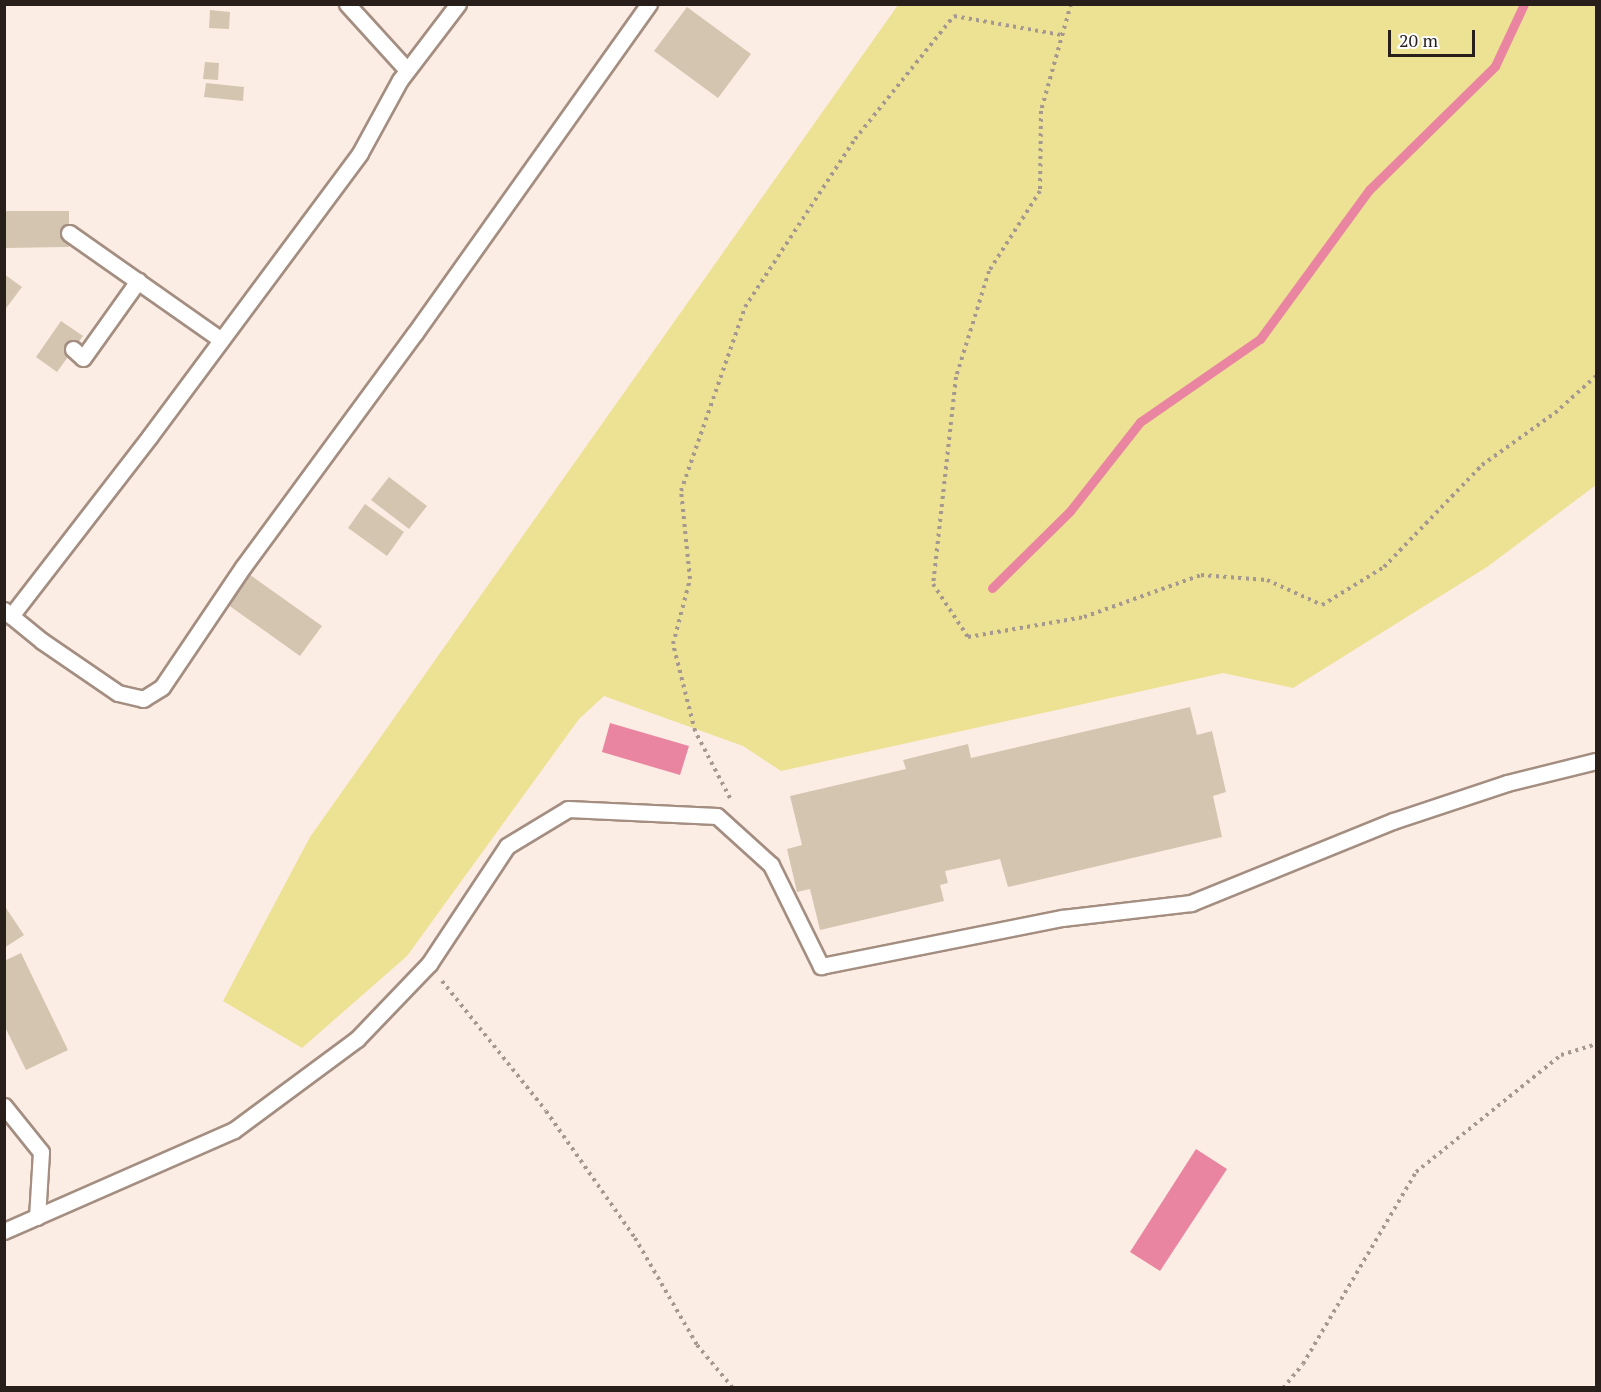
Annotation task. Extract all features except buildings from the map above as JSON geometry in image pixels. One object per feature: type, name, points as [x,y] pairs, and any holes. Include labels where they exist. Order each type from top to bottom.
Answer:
[{"type":"lane","points":[[347,4],[407,70]]},
{"type":"lane","points":[[458,4],[407,70],[360,153],[221,340],[8,613],[42,641],[118,693],[143,699],[162,687],[243,567],[415,333],[649,4]]},
{"type":"lane","points":[[69,232],[221,340]]},
{"type":"lane","points":[[73,349],[83,358],[138,281]]},
{"type":"lane","points":[[4,1231],[234,1130],[357,1039],[429,964],[507,846],[568,809],[717,816],[771,865],[821,966],[1062,918],[1191,903],[1393,821],[1507,783],[1596,760]]},
{"type":"lane","points":[[4,1106],[41,1152],[37,1217]]},
{"type":"path","points":[[1071,4],[1041,111],[1040,191],[989,272],[956,377],[933,584],[968,637],[1084,617],[1201,575],[1267,580],[1322,605],[1384,567],[1482,465],[1555,413],[1596,376]]},
{"type":"path","points":[[723,822],[731,796],[695,731],[673,644],[690,579],[681,491],[745,307],[855,139],[954,16],[1062,35]]},
{"type":"path","points":[[429,964],[546,1111],[635,1239],[697,1345],[733,1388]]},
{"type":"path","points":[[1283,1388],[1303,1364],[1416,1172],[1562,1055],[1596,1044]]},
{"type":"shaded area","points":[[898,5],[1596,5],[1596,485],[1487,567],[1293,688],[1223,673],[781,771],[743,746],[604,696],[579,719],[407,956],[302,1048],[223,1001],[310,837]]},
{"type":"shaded area","points":[[610,723],[689,746],[680,775],[602,752]]},
{"type":"shaded area","points":[[1196,1149],[1227,1169],[1160,1271],[1130,1252]]},
{"type":"waterway","points":[[992,588],[1070,511],[1140,422],[1260,339],[1369,190],[1495,66],[1524,4]]}]
